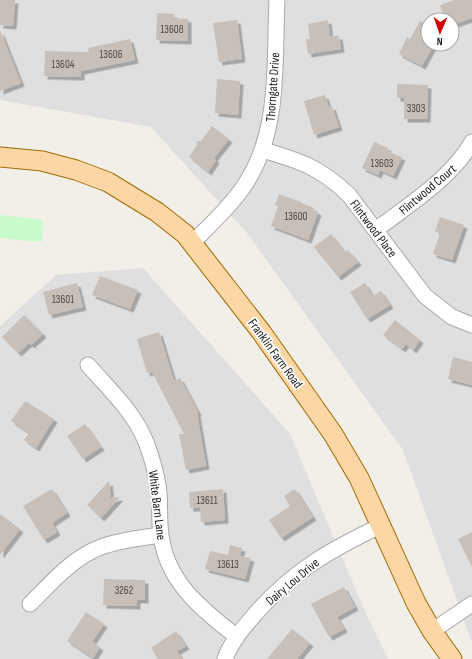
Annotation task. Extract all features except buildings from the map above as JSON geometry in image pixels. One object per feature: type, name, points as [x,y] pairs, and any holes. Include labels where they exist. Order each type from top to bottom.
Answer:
[{"type":"main road","name":"Franklin Farm Road","points":[[0,157],[42,161],[76,170],[108,182],[157,212],[185,234],[262,333],[333,434],[359,478],[416,603],[452,659]]},
{"type":"street","name":"Thorngate Drive","points":[[192,244],[229,206],[243,188],[263,150],[272,108],[277,0]]},
{"type":"street","name":"Flintwood Court","points":[[376,230],[454,168],[472,142]]},
{"type":"street","name":"Flintwood Place","points":[[263,150],[301,161],[330,178],[349,195],[425,296],[452,317],[472,325]]},
{"type":"street","name":"White Barn Lane","points":[[88,365],[123,404],[146,441],[154,466],[159,492],[161,536],[165,553],[176,577],[186,593],[198,606],[237,637]]},
{"type":"street","name":"Dairy Lou Drive","points":[[225,659],[237,637],[263,606],[304,568],[327,552],[380,526]]},
{"type":"street","points":[[30,604],[65,569],[85,555],[100,548],[125,540],[161,536]]},
{"type":"street","points":[[432,630],[472,604]]},
{"type":"shaded area","points":[[0,0],[472,0],[472,643],[403,450],[247,233],[151,127],[0,100]]},
{"type":"shaded area","points":[[143,268],[290,434],[366,614],[388,659],[0,659],[0,326],[56,275]]},
{"type":"green space","points":[[0,215],[43,220],[42,242],[0,238]]}]
